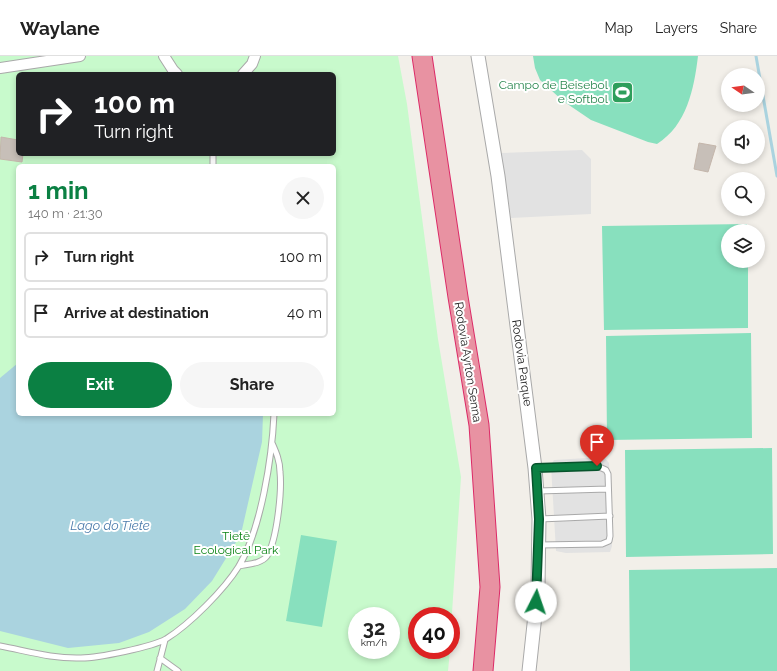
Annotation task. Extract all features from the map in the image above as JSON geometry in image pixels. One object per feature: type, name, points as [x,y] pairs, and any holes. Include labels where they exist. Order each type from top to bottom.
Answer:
[{"type":"highway","name":"Rodovia Ayrton Senna","points":[[422,56],[458,297],[479,425],[490,586],[483,671]]},
{"type":"street","points":[[0,68],[80,56]]},
{"type":"street","points":[[164,56],[175,72]]},
{"type":"street","points":[[245,72],[252,64],[255,56]]},
{"type":"street","name":"Rodovia Parque","points":[[478,56],[498,176],[536,468],[539,519],[538,587],[529,671]]},
{"type":"lane","points":[[0,646],[48,656],[81,658],[117,653],[165,640],[216,595],[239,566],[256,524],[272,442],[274,416]]},
{"type":"lane","points":[[239,566],[258,563],[266,556],[272,541],[280,502],[280,473],[278,458],[272,442]]},
{"type":"lane","points":[[536,468],[597,466],[606,470],[608,474],[610,516],[610,536],[606,543],[538,545]]},
{"type":"lane","points":[[537,491],[608,489]]},
{"type":"lane","points":[[539,519],[610,516]]},
{"type":"lane","points":[[157,671],[165,640]]},
{"type":"lane","points":[[160,658],[178,671]]},
{"type":"green space","name":"Tietê Ecological Park","points":[[0,56],[398,56],[407,104],[438,339],[461,477],[452,607],[408,607],[408,659],[449,659],[448,671],[0,671]]},
{"type":"green space","name":"Campo de Beisebol e Softbol","points":[[533,56],[698,56],[691,93],[682,117],[676,127],[657,144],[591,120],[563,101],[540,80],[535,68]]},
{"type":"green space","points":[[721,224],[721,268],[748,268],[748,328],[604,330],[602,226]]},
{"type":"green space","points":[[751,333],[752,438],[607,440],[606,336]]},
{"type":"green space","points":[[772,448],[773,554],[626,557],[625,450]]},
{"type":"green space","points":[[301,535],[337,541],[322,627],[286,621]]},
{"type":"green space","points":[[777,568],[777,671],[630,671],[629,570]]},
{"type":"shaded area","points":[[582,150],[591,159],[591,214],[511,218],[501,153]]},
{"type":"shaded area","points":[[604,457],[609,463],[612,546],[610,552],[566,553],[556,551],[551,465],[554,460]]},
{"type":"water","name":"Lago do Tiete","points":[[16,365],[16,416],[263,416],[262,442],[241,534],[212,581],[185,609],[149,632],[119,643],[68,648],[0,631],[0,378]]},
{"type":"building","points":[[1,137],[16,140],[16,156],[23,156],[22,162],[0,159]]},
{"type":"building","points":[[699,143],[716,146],[708,172],[694,169]]},
{"type":"waterway","points":[[756,56],[777,176]]},
{"type":"place","name":"Campo de Beisebol e Softbol","points":[[623,92]]},
{"type":"route","points":[[536,602],[538,587],[539,519],[536,468],[597,466]]}]
